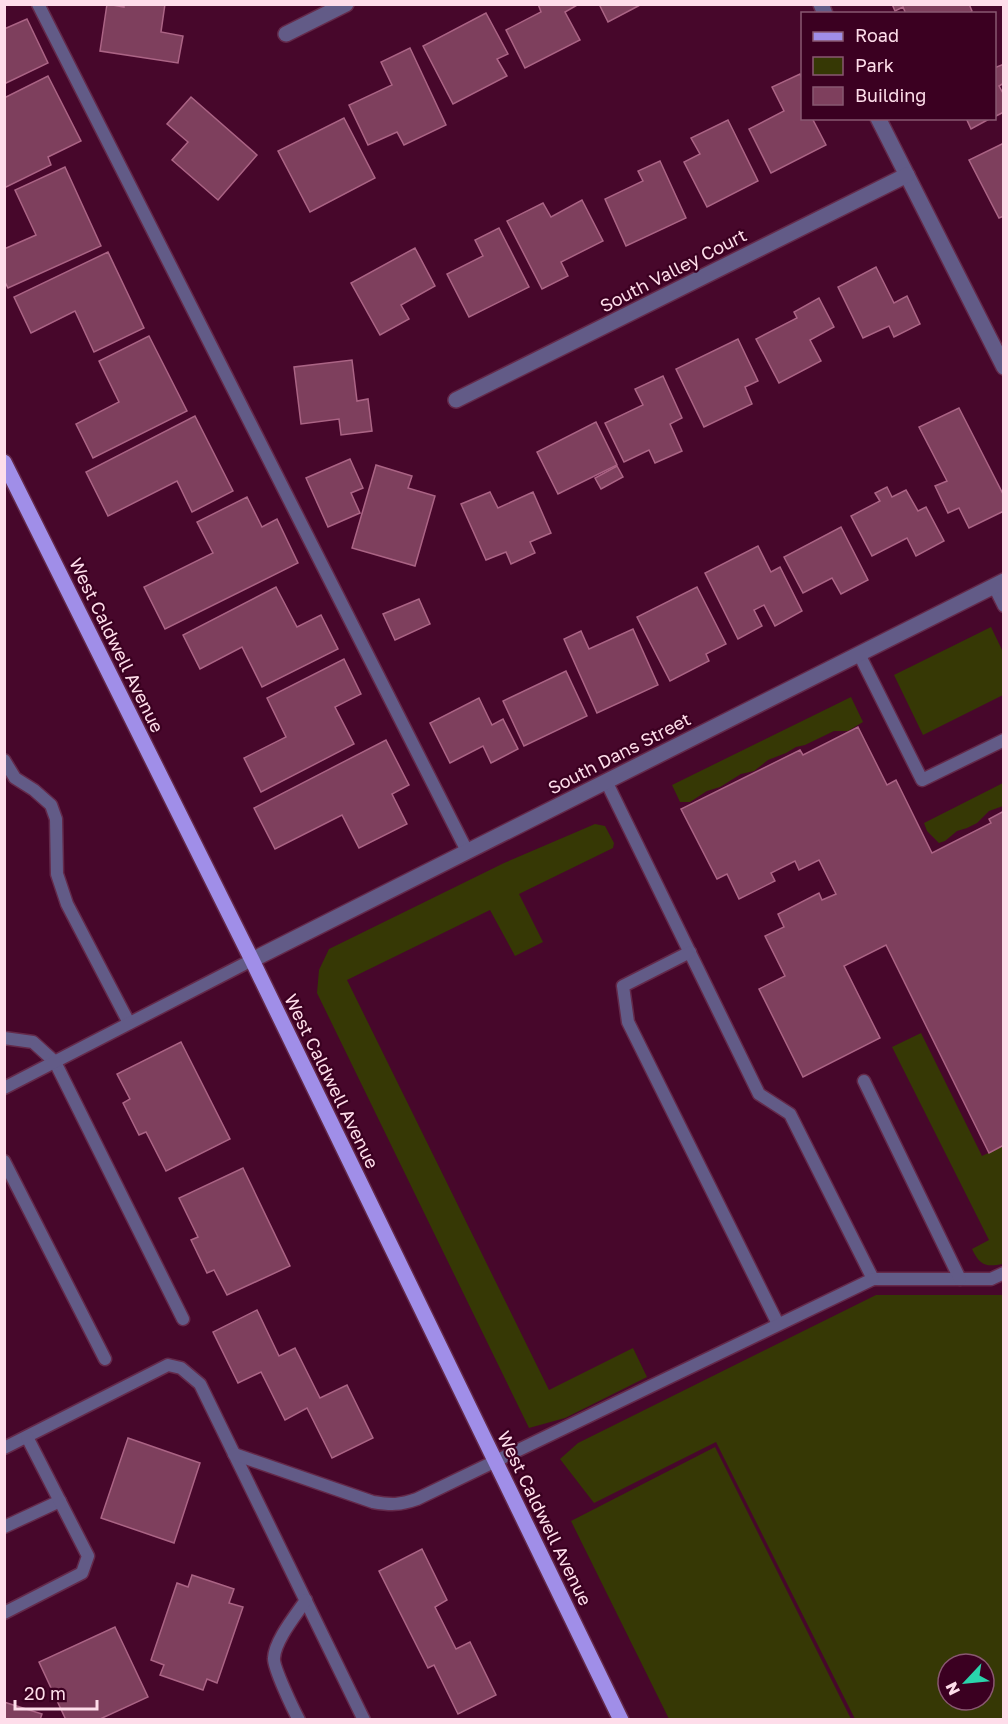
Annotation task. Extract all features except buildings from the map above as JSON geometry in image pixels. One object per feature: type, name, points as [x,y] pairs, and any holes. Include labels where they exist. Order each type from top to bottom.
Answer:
[{"type":"main road","name":"West Caldwell Avenue","points":[[4,462],[252,960],[621,1719]]},
{"type":"street","points":[[286,34],[346,4]]},
{"type":"street","points":[[879,120],[1004,366]]},
{"type":"street","name":"South Valley Court","points":[[456,400],[907,175]]},
{"type":"street","name":"South Dans Street","points":[[252,960],[999,584]]},
{"type":"lane","points":[[38,4],[467,851]]},
{"type":"lane","points":[[999,584],[1004,606]]},
{"type":"lane","points":[[859,654],[922,780],[1004,740]]},
{"type":"lane","points":[[4,760],[15,778],[34,790],[51,805],[56,819],[57,874],[68,904],[129,1023]]},
{"type":"lane","points":[[606,781],[759,1095],[790,1114],[873,1279]]},
{"type":"lane","points":[[690,952],[623,986],[628,1022],[778,1324]]},
{"type":"lane","points":[[4,1088],[252,960]]},
{"type":"lane","points":[[4,1038],[33,1042],[55,1062],[183,1319]]},
{"type":"lane","points":[[864,1081],[960,1279]]},
{"type":"lane","points":[[4,1161],[105,1359]]},
{"type":"lane","points":[[234,1454],[373,1502],[389,1505],[403,1503],[417,1499],[873,1279],[991,1279],[1004,1273]]},
{"type":"lane","points":[[4,1448],[168,1365],[181,1368],[200,1384],[364,1719]]},
{"type":"lane","points":[[4,1613],[82,1574],[88,1557],[27,1437]]},
{"type":"lane","points":[[4,1527],[60,1501]]},
{"type":"lane","points":[[299,1719],[273,1660],[277,1645],[306,1600]]},
{"type":"green space","points":[[991,627],[1003,652],[1003,695],[923,735],[894,675]]},
{"type":"green space","points":[[851,697],[863,722],[848,731],[834,731],[796,747],[768,760],[754,771],[741,774],[690,802],[680,802],[672,785]]},
{"type":"green space","points":[[1003,783],[1003,806],[989,811],[977,823],[957,831],[939,843],[927,831],[924,823]]},
{"type":"green space","points":[[595,824],[605,826],[614,843],[613,848],[519,894],[543,942],[515,956],[490,910],[347,980],[549,1390],[633,1348],[647,1377],[565,1418],[529,1428],[317,993],[319,970],[329,949],[504,863]]},
{"type":"green space","points":[[921,1033],[982,1156],[1003,1146],[1003,1264],[984,1264],[972,1249],[989,1240],[892,1047]]},
{"type":"green space","points":[[876,1295],[1003,1295],[1003,1719],[855,1719],[716,1442],[594,1503],[560,1459],[578,1443]]},
{"type":"green space","points":[[715,1447],[851,1719],[669,1719],[571,1521]]}]
